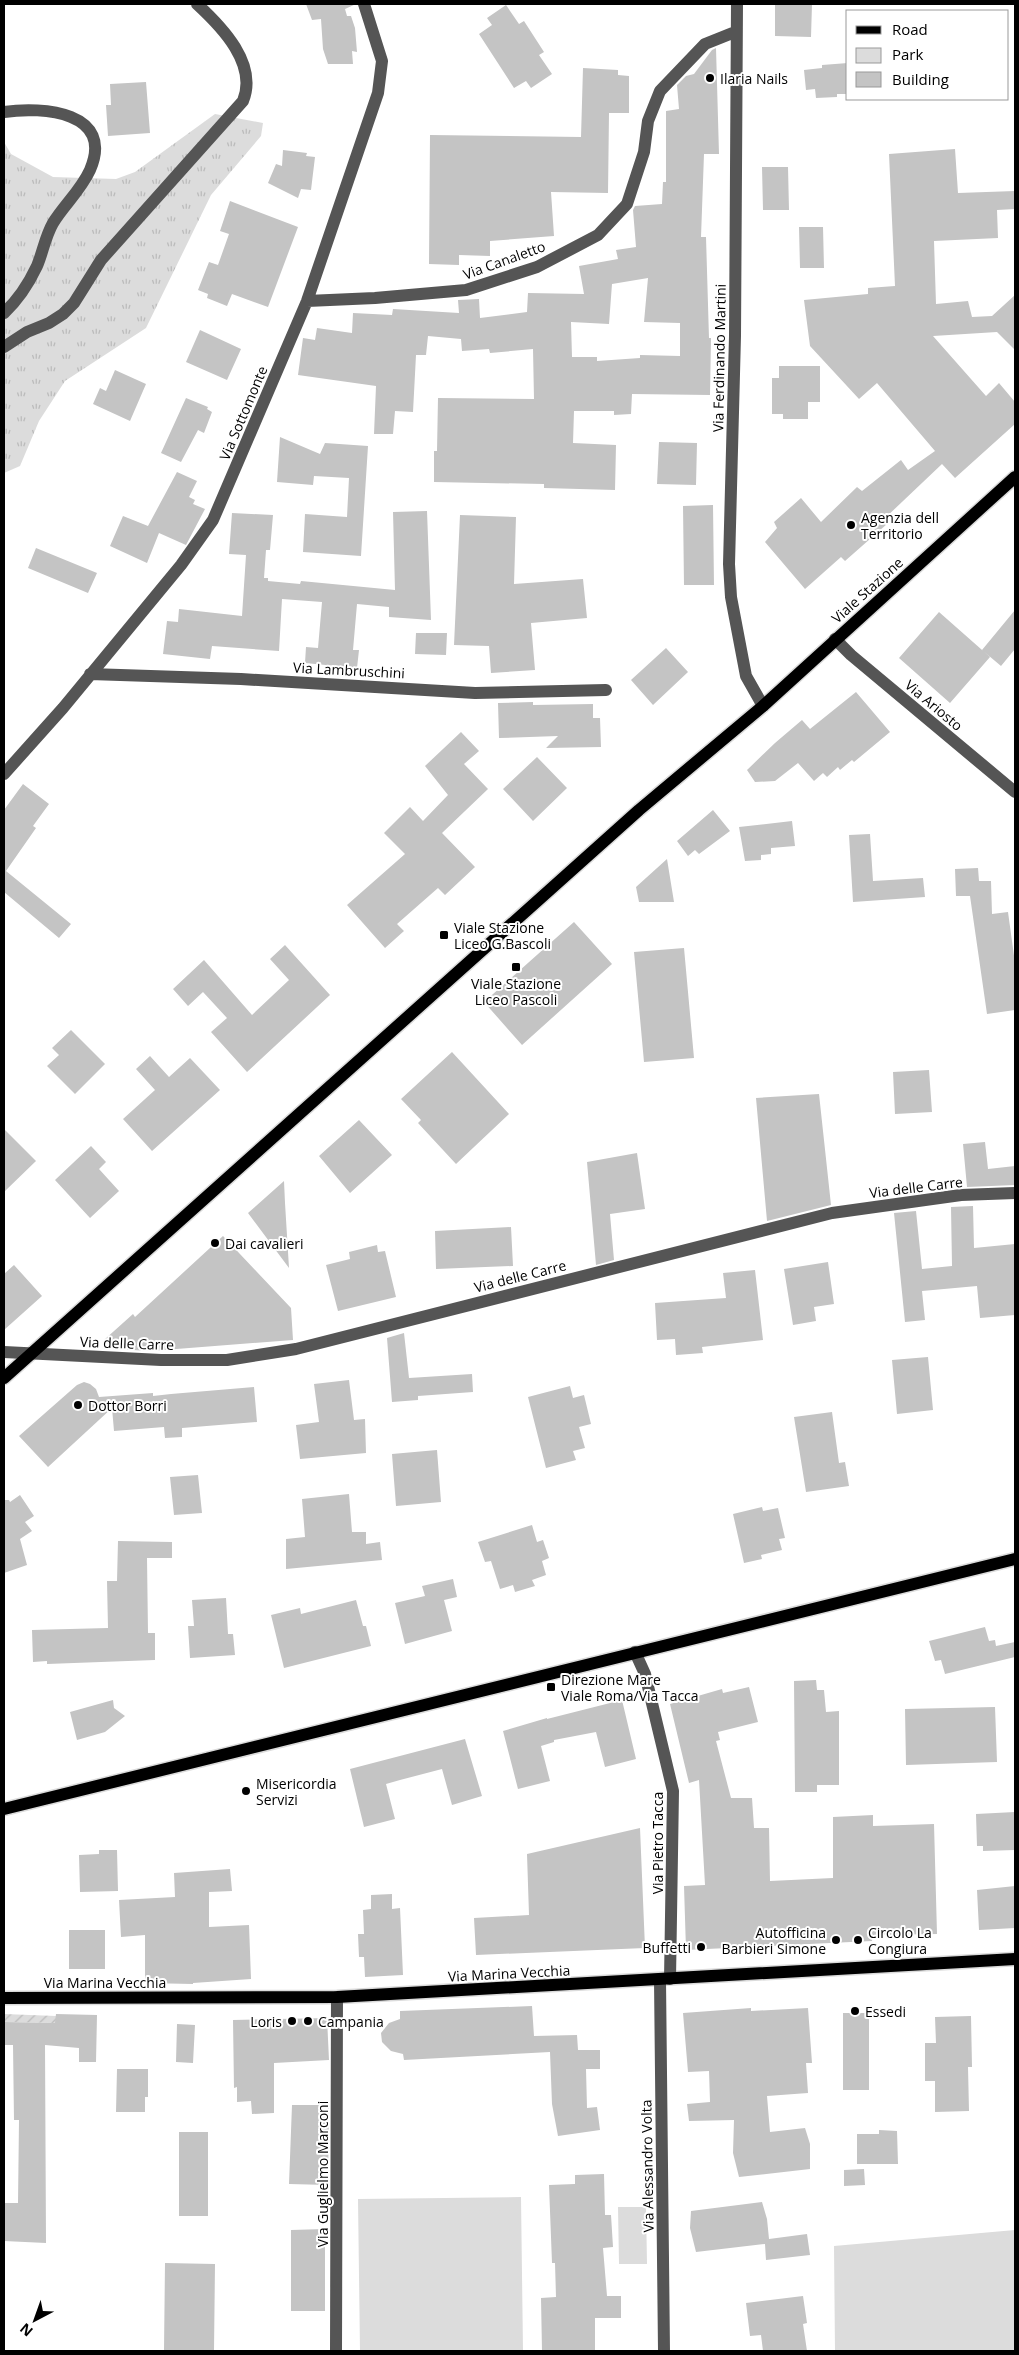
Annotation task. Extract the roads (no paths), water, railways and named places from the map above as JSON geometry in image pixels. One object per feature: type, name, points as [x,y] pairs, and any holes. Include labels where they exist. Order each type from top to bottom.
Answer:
[{"type":"main road","name":"Viale Stazione","points":[[4,1378],[639,810],[763,706],[1015,477]]},
{"type":"main road","points":[[4,1809],[1015,1559]]},
{"type":"main road","name":"Via Marina Vecchia","points":[[4,1998],[337,1997],[1015,1959]]},
{"type":"street","points":[[4,347],[27,332],[49,323],[63,314],[74,303],[101,260],[243,101],[248,89],[248,80],[236,47],[212,18],[197,4]]},
{"type":"street","name":"Via Sottomonte","points":[[4,774],[63,708],[181,565],[214,520],[306,301],[378,93],[382,61],[364,4]]},
{"type":"street","name":"Via Ferdinando Martini","points":[[739,5],[735,32],[735,336],[729,564],[731,597],[746,676],[763,706]]},
{"type":"street","name":"Via Canaletto","points":[[306,301],[374,298],[466,290],[537,267],[598,236],[627,204],[644,152],[648,121],[660,91],[705,44],[735,32]]},
{"type":"street","points":[[4,112],[35,110],[67,114],[80,120],[88,128],[94,138],[95,146],[90,170],[53,223],[30,280],[4,313]]},
{"type":"street","name":"Via Ariosto","points":[[835,639],[851,656],[1015,792]]},
{"type":"street","name":"Via Lambruschini","points":[[90,674],[241,679],[476,692],[606,690]]},
{"type":"street","name":"Via delle Carre","points":[[4,1352],[161,1360],[227,1360],[296,1349],[832,1213],[962,1195],[1015,1193]]},
{"type":"street","name":"Via Pietro Tacca","points":[[635,1652],[645,1674],[673,1791],[665,1980]]},
{"type":"street","name":"Via Alessandro Volta","points":[[664,2351],[665,1980]]},
{"type":"street","name":"Via Guglielmo Marconi","points":[[336,2351],[337,1997]]},
{"type":"place","name":"Ilaria Nails","points":[[710,78]]},
{"type":"place","name":"Agenzia dell Territorio","points":[[851,525]]},
{"type":"place","name":"Viale Stazione Liceo G.Bascoli","points":[[444,935]]},
{"type":"place","name":"Viale Stazione Liceo Pascoli","points":[[516,967]]},
{"type":"place","name":"Dai cavalieri","points":[[215,1243]]},
{"type":"place","name":"Dottor Borri","points":[[78,1405]]},
{"type":"place","name":"Direzione Mare Viale Roma/Via Tacca","points":[[551,1687]]},
{"type":"place","name":"Misericordia Servizi","points":[[246,1791]]},
{"type":"place","name":"Autofficina Barbieri Simone","points":[[836,1940]]},
{"type":"place","name":"Circolo La Congiura","points":[[858,1940]]},
{"type":"place","name":"Buffetti","points":[[701,1947]]},
{"type":"place","name":"Essedi","points":[[855,2011]]},
{"type":"place","name":"Loris","points":[[292,2021]]},
{"type":"place","name":"Campania","points":[[308,2021]]}]
